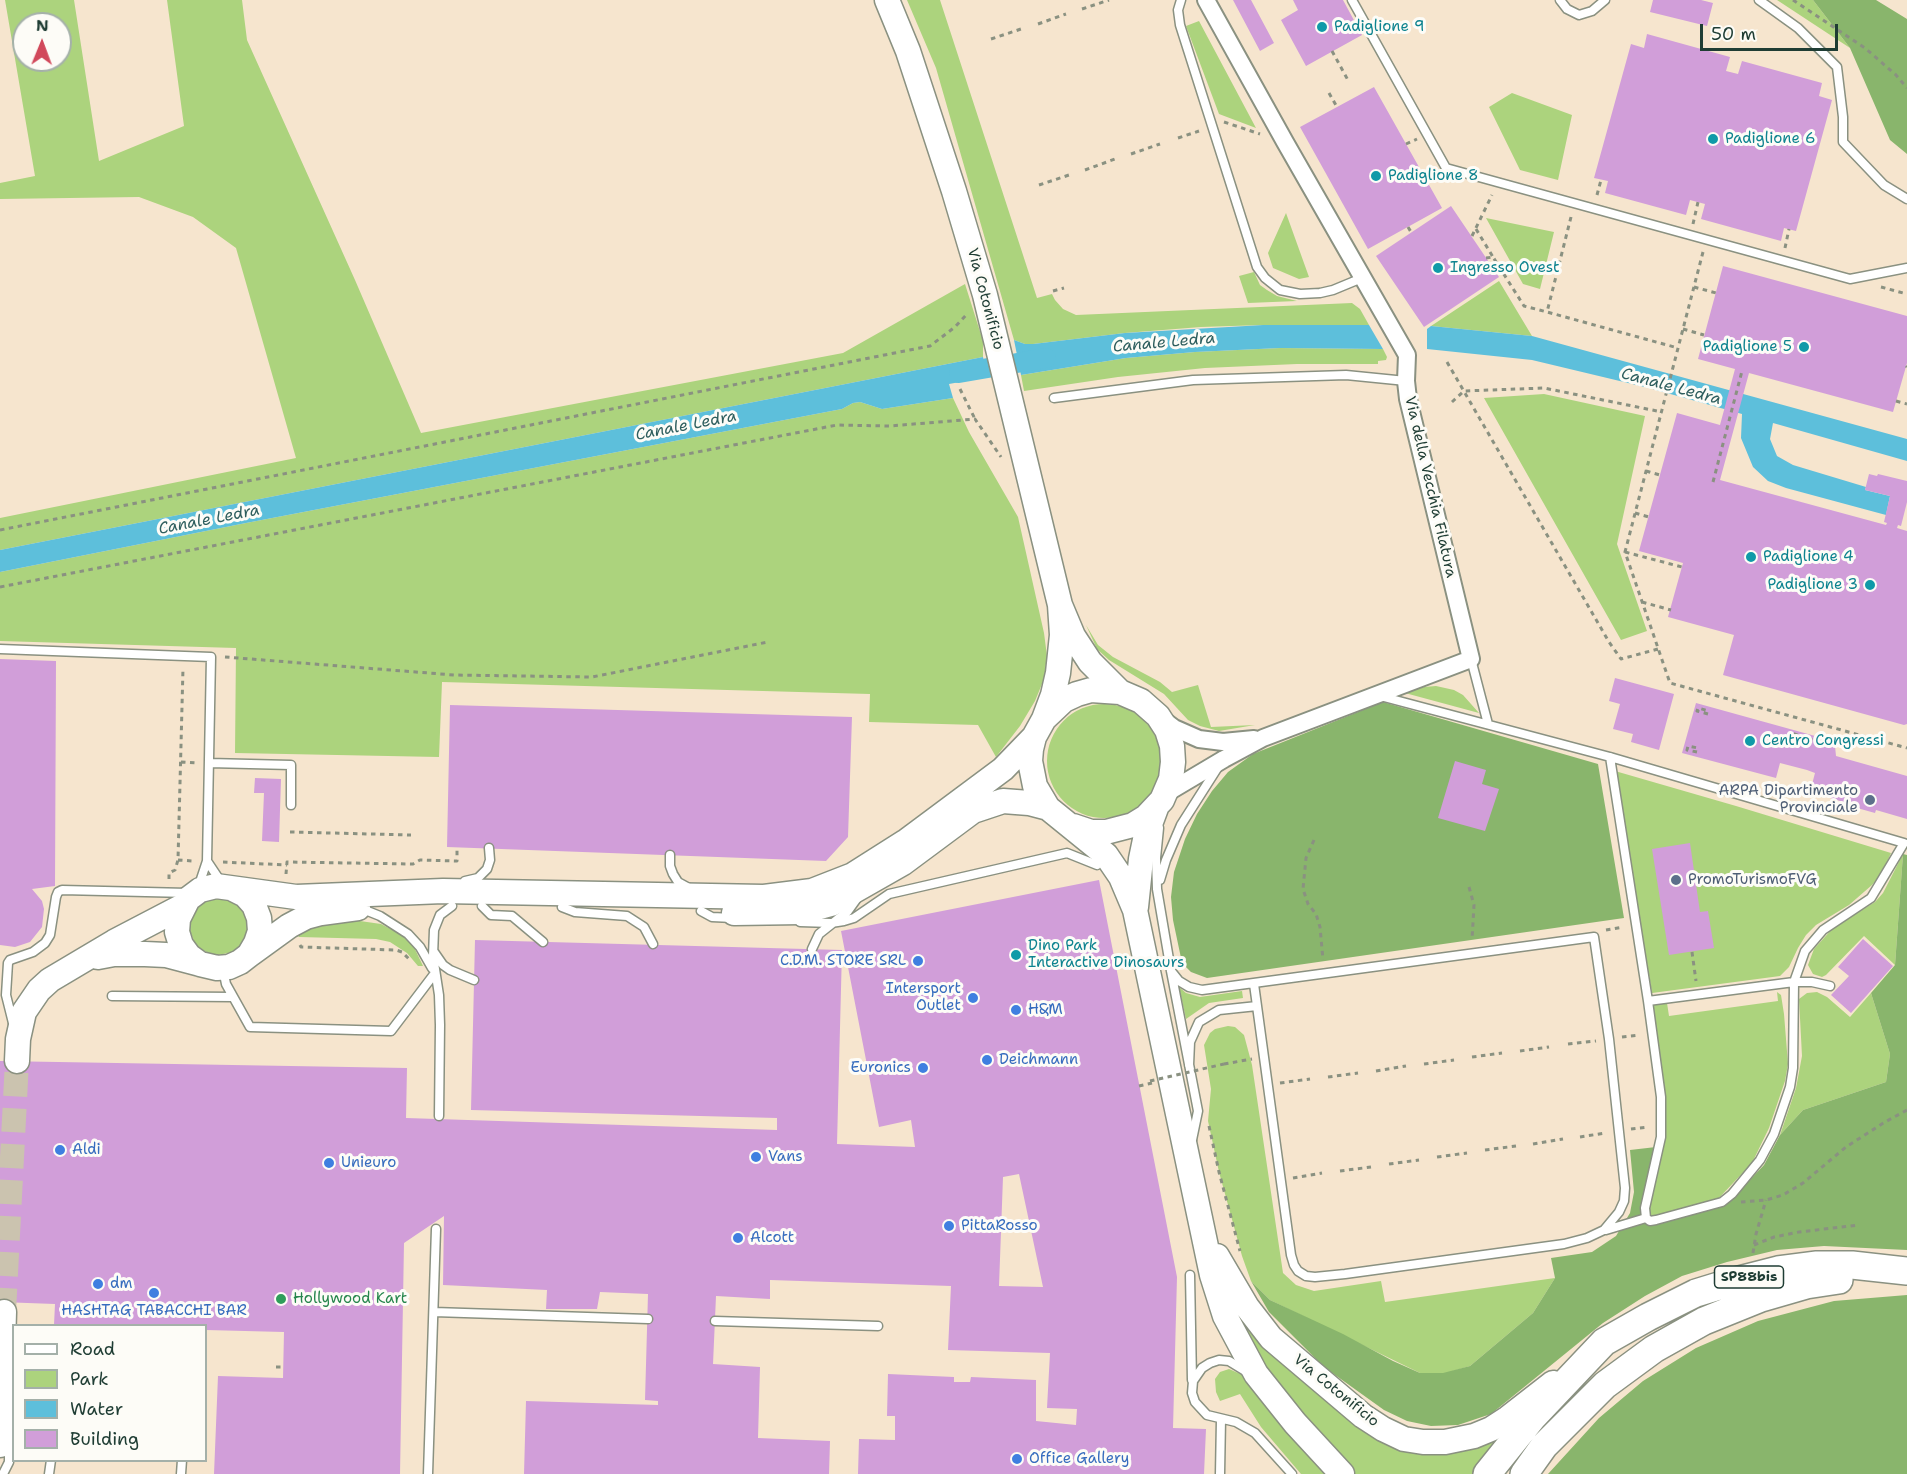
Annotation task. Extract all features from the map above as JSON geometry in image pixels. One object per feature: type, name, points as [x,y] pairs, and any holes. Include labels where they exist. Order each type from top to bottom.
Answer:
[{"type":"main road","name":"SP88bis","points":[[1487,1474],[1532,1418],[1604,1342],[1696,1293],[1778,1270],[1817,1265],[1851,1265],[1907,1273]]},
{"type":"main road","name":"SP88bis","points":[[1524,1474],[1544,1446],[1605,1385],[1654,1349],[1704,1321],[1761,1298],[1806,1285],[1907,1273]]},
{"type":"street","name":"Via Cotonificio","points":[[887,0],[908,51],[944,159],[985,295],[1060,605],[1073,636],[1090,662],[1120,692]]},
{"type":"street","name":"Via della Vecchia Filatura","points":[[1206,0],[1407,355],[1406,381],[1420,453],[1471,659]]},
{"type":"street","name":"Via Cotonificio","points":[[1060,605],[1061,657],[1053,695],[1039,728],[1030,761],[1035,786],[1056,815],[1106,855],[1121,877],[1136,910],[1212,1275],[1225,1316],[1256,1374],[1342,1474]]},
{"type":"street","points":[[84,960],[114,954],[145,954],[166,955],[212,966],[240,962],[306,917],[360,908],[482,906],[767,914],[802,912],[878,890],[903,863],[973,811],[1003,801],[1015,801],[1056,815],[1091,832],[1106,832],[1133,825],[1161,801],[1224,759],[1263,738],[1471,659]]},
{"type":"street","name":"Via Cotonificio","points":[[1039,728],[1064,700],[1077,694],[1098,690],[1120,692],[1141,701],[1158,716],[1167,730],[1173,754],[1171,779],[1146,835],[1136,910]]},
{"type":"street","points":[[1158,716],[1174,728],[1199,739],[1239,742],[1263,738]]},
{"type":"street","points":[[17,1050],[24,1012],[39,990],[50,980],[182,897],[207,887],[296,897],[443,891],[764,897],[812,891],[853,875],[905,842],[1003,769],[1039,728]]},
{"type":"street","points":[[229,888],[245,895],[254,905],[258,918],[258,937],[249,955]]},
{"type":"street","points":[[182,897],[177,932],[179,939],[189,956],[212,966]]},
{"type":"street","name":"Via Cotonificio","points":[[1204,1233],[1247,1308],[1271,1338],[1363,1416],[1383,1430],[1404,1439],[1452,1442],[1491,1429],[1604,1342]]},
{"type":"street","points":[[0,1445],[2,1317]]},
{"type":"lane","points":[[1181,0],[1178,10],[1180,25],[1257,267],[1265,278],[1280,290],[1300,294],[1333,290],[1362,278]]},
{"type":"lane","points":[[1352,0],[1446,168],[1850,279],[1907,268]]},
{"type":"lane","points":[[1560,0],[1567,9],[1579,15],[1592,11],[1605,0]]},
{"type":"lane","points":[[1759,0],[1798,28],[1837,68],[1844,117],[1843,142],[1884,185],[1907,199]]},
{"type":"lane","points":[[1054,398],[1204,380],[1346,375],[1406,381]]},
{"type":"lane","points":[[0,649],[211,657],[204,763],[211,862],[229,888]]},
{"type":"lane","points":[[1471,659],[1488,724]]},
{"type":"lane","points":[[1254,984],[1291,1255],[1298,1271],[1306,1276],[1316,1277],[1564,1244],[1646,1218],[1650,1221],[1656,1220],[1722,1202],[1746,1179],[1760,1160],[1774,1134],[1793,1068],[1794,982],[1805,951],[1815,938],[1833,922],[1871,898],[1904,843],[1610,757],[1377,695]]},
{"type":"lane","points":[[1610,757],[1648,1001],[1660,1097],[1661,1137],[1645,1208],[1646,1218]]},
{"type":"lane","points":[[1157,889],[1181,825],[1224,759]]},
{"type":"lane","points":[[204,763],[291,765],[291,805]]},
{"type":"lane","points":[[1161,801],[1156,858],[1157,889],[1198,1111],[1188,1161]]},
{"type":"lane","points":[[429,882],[461,882],[478,878],[489,864],[489,848]]},
{"type":"lane","points":[[812,949],[819,934],[831,923],[878,890],[1067,853],[1097,865]]},
{"type":"lane","points":[[670,855],[673,874],[686,887],[709,892],[764,897]]},
{"type":"lane","points":[[17,1050],[6,994],[7,967],[10,960],[33,952],[45,943],[50,935],[58,892],[62,890],[182,897],[211,862]]},
{"type":"lane","points":[[395,892],[419,882]]},
{"type":"lane","points":[[701,911],[712,917],[831,923],[854,918],[878,890]]},
{"type":"lane","points":[[439,1116],[439,995],[433,950],[435,922],[452,906]]},
{"type":"lane","points":[[482,906],[492,915],[513,916],[543,942]]},
{"type":"lane","points":[[562,907],[575,912],[627,916],[644,927],[653,945]]},
{"type":"lane","points":[[360,908],[380,916],[408,934],[420,947],[435,973]]},
{"type":"lane","points":[[1171,971],[1179,981],[1189,987],[1202,990],[1594,937],[1609,1039],[1625,1188],[1620,1212],[1604,1230]]},
{"type":"lane","points":[[433,950],[443,965],[474,980]]},
{"type":"lane","points":[[212,966],[226,984],[249,1027],[391,1031],[435,973]]},
{"type":"lane","points":[[1648,1001],[1794,982],[1812,982],[1830,986]]},
{"type":"lane","points":[[112,996],[233,997]]},
{"type":"lane","points":[[1189,1065],[1190,1042],[1199,1022],[1219,1010],[1257,1006]]},
{"type":"lane","points":[[428,1474],[436,1229]]},
{"type":"lane","points":[[1190,1275],[1192,1388],[1195,1402],[1207,1415],[1236,1422],[1255,1433],[1292,1474]]},
{"type":"lane","points":[[434,1312],[648,1319]]},
{"type":"lane","points":[[2,1317],[12,1332]]},
{"type":"lane","points":[[715,1321],[878,1326]]},
{"type":"lane","points":[[1192,1388],[1196,1375],[1202,1368],[1210,1363],[1224,1360],[1243,1369],[1276,1400]]},
{"type":"lane","points":[[1220,1474],[1221,1419]]},
{"type":"lane","points":[[3,1474],[9,1462],[10,1420]]},
{"type":"path","points":[[1082,9],[1109,0]]},
{"type":"path","points":[[1793,0],[1865,48],[1896,75],[1907,88]]},
{"type":"path","points":[[1038,24],[1066,14]]},
{"type":"path","points":[[991,39],[1021,29]]},
{"type":"path","points":[[1332,51],[1349,82]]},
{"type":"path","points":[[1329,93],[1337,107]]},
{"type":"path","points":[[1222,123],[1226,122],[1285,142]]},
{"type":"path","points":[[1178,138],[1201,130]]},
{"type":"path","points":[[1131,154],[1160,144]]},
{"type":"path","points":[[1085,170],[1115,159]]},
{"type":"path","points":[[1039,185],[1069,175]]},
{"type":"path","points":[[1472,237],[1499,183]]},
{"type":"path","points":[[1690,235],[1698,202]]},
{"type":"path","points":[[1547,312],[1574,203]]},
{"type":"path","points":[[1408,227],[1411,232]]},
{"type":"path","points":[[1476,229],[1524,306],[1678,348]]},
{"type":"path","points":[[1782,260],[1789,229]]},
{"type":"path","points":[[1706,239],[1625,552],[1670,683],[1907,748]]},
{"type":"path","points":[[1486,258],[1493,257]]},
{"type":"path","points":[[1694,287],[1716,293]]},
{"type":"path","points":[[1053,291],[1064,288]]},
{"type":"path","points":[[0,530],[930,346],[955,327],[985,295]]},
{"type":"path","points":[[1683,329],[1704,335]]},
{"type":"path","points":[[1447,362],[1621,659],[1658,649]]},
{"type":"path","points":[[1713,482],[1742,371]]},
{"type":"path","points":[[1452,402],[1464,391],[1544,388],[1662,412]]},
{"type":"path","points":[[960,389],[975,419],[1006,465]]},
{"type":"path","points":[[1896,401],[1907,404]]},
{"type":"path","points":[[0,587],[837,425],[890,426],[975,419]]},
{"type":"path","points":[[1646,471],[1660,475]]},
{"type":"path","points":[[1635,513],[1649,517]]},
{"type":"path","points":[[1625,552],[1682,567]]},
{"type":"path","points":[[1642,602],[1671,610]]},
{"type":"path","points":[[211,657],[454,675],[591,677],[768,642]]},
{"type":"path","points":[[182,897],[169,873],[175,870],[178,860],[184,656]]},
{"type":"path","points":[[1790,739],[1791,734],[1811,739],[1810,746]]},
{"type":"path","points":[[181,762],[204,763]]},
{"type":"path","points":[[290,832],[411,836]]},
{"type":"path","points":[[1314,840],[1306,858],[1303,889],[1320,927],[1325,974]]},
{"type":"path","points":[[285,876],[287,862],[413,864],[420,860],[457,861],[457,847]]},
{"type":"path","points":[[178,860],[195,861]]},
{"type":"path","points":[[211,862],[287,865]]},
{"type":"path","points":[[1469,887],[1474,904],[1472,940],[1474,954]]},
{"type":"path","points":[[1594,937],[1607,929],[1636,925]]},
{"type":"path","points":[[297,940],[301,947],[396,950],[406,955],[414,965]]},
{"type":"path","points":[[1692,951],[1699,994]]},
{"type":"path","points":[[1620,1038],[1641,1034]]},
{"type":"path","points":[[1568,1044],[1599,1040]]},
{"type":"path","points":[[1520,1051],[1550,1047]]},
{"type":"path","points":[[1472,1057],[1502,1053]]},
{"type":"path","points":[[1139,1086],[1234,1062],[1252,1059],[1252,1065]]},
{"type":"path","points":[[1424,1064],[1454,1060]]},
{"type":"path","points":[[1224,1064],[1230,1066],[1234,1062]]},
{"type":"path","points":[[1376,1071],[1406,1066]]},
{"type":"path","points":[[1328,1077],[1358,1073]]},
{"type":"path","points":[[1280,1083],[1310,1079]]},
{"type":"path","points":[[1722,1202],[1766,1200],[1783,1195],[1803,1183],[1846,1147],[1907,1110]]},
{"type":"path","points":[[1198,1111],[1208,1121],[1227,1204],[1242,1256]]},
{"type":"path","points":[[1631,1129],[1653,1126]]},
{"type":"path","points":[[1580,1137],[1611,1132]]},
{"type":"path","points":[[1533,1144],[1563,1139]]},
{"type":"path","points":[[1485,1150],[1516,1146]]},
{"type":"path","points":[[1437,1157],[1467,1153]]},
{"type":"path","points":[[1389,1164],[1419,1160]]},
{"type":"path","points":[[1340,1171],[1371,1167]]},
{"type":"path","points":[[1293,1178],[1322,1173]]},
{"type":"path","points":[[1761,1254],[1753,1256],[1759,1221],[1766,1200]]},
{"type":"path","points":[[1754,1245],[1774,1237],[1799,1232],[1859,1225]]},
{"type":"path","points":[[276,1367],[283,1367]]},
{"type":"green space","points":[[5,0],[74,0],[99,161],[184,126],[167,0],[242,0],[247,40],[421,433],[843,353],[965,284],[983,341],[983,357],[0,550],[0,518],[296,458],[236,248],[193,217],[139,197],[0,199],[0,183],[35,176],[17,72],[72,72],[72,12],[12,12],[12,41]]},
{"type":"green space","points":[[907,0],[940,0],[1037,298],[1052,294],[1063,309],[1076,315],[1352,303],[1360,309],[1369,325],[1201,327],[1033,344],[1014,340],[936,68]]},
{"type":"green space","points":[[1777,0],[1813,0],[1850,48]]},
{"type":"green space","points":[[1813,0],[1876,0],[1907,19],[1907,154],[1890,140],[1850,48]]},
{"type":"green space","points":[[1199,21],[1256,128],[1219,114],[1186,26]]},
{"type":"green space","points":[[1512,93],[1572,115],[1558,180],[1520,170],[1489,107]]},
{"type":"green space","points":[[1286,213],[1309,277],[1299,279],[1273,268],[1268,253]]},
{"type":"green space","points":[[1486,218],[1554,232],[1540,289],[1523,284]]},
{"type":"green space","points":[[1254,272],[1260,285],[1267,290],[1277,296],[1297,301],[1248,303],[1239,276]]},
{"type":"green space","points":[[1499,281],[1532,336],[1431,326]]},
{"type":"green space","points":[[1280,348],[1383,349],[1387,357],[1386,360],[1378,361],[1378,364],[1297,364],[1205,368],[1118,377],[1024,391],[1021,375],[1126,358]]},
{"type":"green space","points":[[1544,394],[1645,416],[1617,544],[1647,631],[1621,640],[1484,398]]},
{"type":"green space","points":[[953,398],[969,432],[1018,517],[1047,656],[1044,679],[1035,701],[1020,726],[996,757],[978,725],[869,722],[870,694],[442,682],[439,757],[235,753],[236,648],[0,641],[0,572],[842,409],[853,403],[860,402],[882,409]]},
{"type":"green space","points":[[1086,625],[1098,645],[1113,657],[1160,682],[1172,692],[1198,685],[1211,727],[1255,725],[1219,731],[1188,720],[1164,694],[1109,660],[1097,649]]},
{"type":"green space","points":[[1436,686],[1454,690],[1463,695],[1479,713],[1405,693]]},
{"type":"green space","points":[[1383,702],[1598,764],[1624,918],[1207,978],[1191,972],[1181,958],[1171,897],[1174,872],[1185,839],[1212,791],[1228,772],[1253,754]]},
{"type":"green space","points":[[1104,704],[1126,708],[1144,721],[1157,739],[1161,761],[1157,783],[1144,801],[1126,814],[1104,818],[1082,814],[1064,801],[1051,783],[1047,761],[1051,739],[1064,721],[1082,708]]},
{"type":"green space","points":[[1615,771],[1891,853],[1882,873],[1872,885],[1849,905],[1816,925],[1806,935],[1789,967],[1780,976],[1652,993]]},
{"type":"green space","points":[[1903,854],[1895,965],[1864,936],[1826,975],[1822,977],[1813,974],[1808,965],[1814,949],[1833,928],[1875,902],[1883,893]]},
{"type":"green space","points":[[1903,854],[1907,855],[1907,1250],[1824,1246],[1777,1250],[1682,1276],[1603,1323],[1491,1414],[1458,1425],[1431,1426],[1407,1421],[1384,1410],[1324,1367],[1269,1312],[1251,1281],[1270,1300],[1343,1334],[1393,1361],[1420,1373],[1443,1373],[1470,1366],[1533,1313],[1555,1278],[1551,1258],[1592,1252],[1616,1236],[1630,1213],[1634,1192],[1630,1150],[1656,1147],[1644,1223],[1656,1225],[1726,1205],[1764,1165],[1780,1135],[1803,1110],[1886,1082],[1890,1054],[1871,993],[1895,965]]},
{"type":"green space","points":[[231,897],[247,913],[248,936],[233,952],[210,954],[198,947],[194,941],[189,928],[191,915],[204,899]]},
{"type":"green space","points":[[353,920],[381,924],[400,934],[413,945],[423,966],[418,966],[407,953],[390,942],[376,939],[299,937],[295,931],[304,925]]},
{"type":"green space","points":[[1179,987],[1186,993],[1200,997],[1242,991],[1243,998],[1209,1003],[1186,1019]]},
{"type":"green space","points":[[1777,992],[1781,995],[1784,1014],[1788,1064],[1785,1081],[1769,1128],[1752,1163],[1718,1199],[1654,1218],[1649,1216],[1665,1136],[1652,1005],[1667,1003],[1669,1016],[1778,1001]]},
{"type":"green space","points":[[1817,992],[1827,997],[1850,1017],[1871,993],[1890,1054],[1886,1082],[1803,1110],[1780,1135],[1796,1088],[1802,1056],[1799,999],[1807,993]]},
{"type":"green space","points":[[1235,1027],[1244,1035],[1252,1065],[1283,1273],[1296,1285],[1314,1291],[1381,1281],[1385,1302],[1555,1278],[1533,1313],[1470,1366],[1443,1374],[1420,1373],[1270,1300],[1251,1281],[1242,1256],[1208,1121],[1211,1089],[1204,1045],[1210,1033],[1215,1029]]},
{"type":"green space","points":[[1223,1282],[1367,1430],[1506,1433],[1473,1474],[1354,1474],[1271,1379],[1246,1340]]},
{"type":"green space","points":[[1907,1295],[1907,1474],[1548,1474],[1599,1418],[1643,1381],[1696,1348],[1758,1321],[1834,1301]]},
{"type":"green space","points":[[1229,1369],[1245,1376],[1280,1424],[1295,1435],[1329,1474],[1301,1474],[1261,1427],[1240,1394],[1220,1401],[1216,1392],[1215,1379],[1220,1372]]},
{"type":"water","points":[[1263,325],[1369,325],[1383,349],[1280,348],[1195,352],[1126,358],[1021,375],[1014,340],[1033,344],[1125,333]]},
{"type":"water","points":[[1431,326],[1532,336],[1907,439],[1907,461],[1773,423],[1770,439],[1777,456],[1793,465],[1866,487],[1865,490],[1890,496],[1886,515],[1786,488],[1768,481],[1753,467],[1741,438],[1742,414],[1649,388],[1532,360],[1427,349],[1427,329]]},
{"type":"water","points":[[983,357],[987,377],[949,384],[953,398],[882,409],[860,402],[853,403],[842,409],[0,572],[0,550]]},
{"type":"building","points":[[1233,0],[1251,0],[1274,43],[1260,51]]},
{"type":"building","name":"Padiglione 9","points":[[1293,0],[1343,0],[1362,35],[1306,66],[1281,20],[1298,10]]},
{"type":"building","points":[[1653,0],[1701,0],[1713,3],[1707,26],[1650,12]]},
{"type":"building","name":"Padiglione 6","points":[[1647,34],[1730,57],[1726,71],[1738,74],[1742,61],[1822,83],[1819,96],[1832,100],[1796,231],[1784,228],[1781,241],[1701,219],[1705,204],[1690,200],[1686,215],[1605,193],[1608,181],[1594,178],[1631,44],[1644,48]]},
{"type":"building","name":"Padiglione 8","points":[[1374,87],[1442,208],[1368,249],[1300,127]]},
{"type":"building","name":"Ingresso Ovest","points":[[1451,206],[1499,277],[1424,327],[1376,256]]},
{"type":"building","points":[[1723,266],[1907,316],[1907,363],[1893,412],[1749,373],[1720,480],[1886,525],[1887,523],[1884,522],[1890,496],[1865,490],[1869,474],[1907,481],[1907,502],[1901,526],[1898,525],[1897,528],[1907,531],[1907,724],[1723,675],[1734,635],[1668,617],[1683,563],[1639,551],[1677,413],[1720,425],[1735,369],[1698,359]]},
{"type":"building","points":[[0,659],[56,661],[55,886],[32,889],[42,901],[44,909],[42,927],[30,942],[15,947],[0,945]]},
{"type":"building","points":[[1615,678],[1674,694],[1659,750],[1631,742],[1633,734],[1613,729],[1620,704],[1609,701]]},
{"type":"building","points":[[1696,703],[1826,739],[1835,746],[1836,756],[1907,776],[1907,819],[1876,810],[1875,813],[1810,792],[1815,773],[1807,770],[1780,763],[1776,778],[1682,753]]},
{"type":"building","points":[[450,705],[852,717],[848,837],[826,861],[447,847]]},
{"type":"building","points":[[1455,761],[1486,770],[1482,784],[1499,789],[1485,831],[1438,818]]},
{"type":"building","points":[[255,778],[281,779],[279,842],[262,841],[264,793],[254,793]]},
{"type":"building","name":"PromoTurismoFVG","points":[[1690,843],[1700,912],[1708,911],[1714,948],[1669,955],[1652,849]]},
{"type":"building","points":[[1099,880],[1177,1277],[1173,1428],[1206,1429],[1204,1474],[858,1474],[859,1439],[895,1440],[895,1416],[887,1416],[888,1374],[954,1377],[954,1382],[970,1382],[971,1377],[1036,1380],[1036,1421],[1076,1425],[1077,1409],[1047,1408],[1050,1353],[948,1350],[951,1286],[770,1280],[770,1299],[716,1296],[713,1364],[760,1367],[758,1438],[830,1441],[829,1474],[524,1474],[526,1401],[658,1405],[658,1401],[645,1400],[648,1294],[600,1292],[597,1309],[546,1309],[547,1290],[443,1285],[444,1216],[404,1243],[400,1474],[214,1474],[218,1376],[283,1378],[284,1332],[207,1330],[207,1324],[54,1324],[55,1304],[0,1302],[0,1061],[407,1068],[406,1118],[777,1130],[777,1118],[471,1110],[475,940],[842,950],[837,1144],[915,1147],[911,1120],[879,1127],[841,931]],"holes":[[[1019,1174],[1043,1287],[999,1286],[1003,1177]]]},
{"type":"building","points":[[1863,939],[1893,966],[1851,1013],[1831,995],[1849,976],[1838,967]]},
{"type":"waterway","name":"Canale Ledra","points":[[959,373],[1046,358]]},
{"type":"tunnel","points":[[4,1312],[17,1061]]},
{"type":"place","name":"Padiglione 9","points":[[1322,27]]},
{"type":"place","name":"Padiglione 6","points":[[1713,139]]},
{"type":"place","name":"Padiglione 8","points":[[1376,176]]},
{"type":"place","name":"Ingresso Ovest","points":[[1438,268]]},
{"type":"place","name":"Padiglione 5","points":[[1804,347]]},
{"type":"place","name":"Padiglione 4","points":[[1751,557]]},
{"type":"place","name":"Padiglione 3","points":[[1870,585]]},
{"type":"place","name":"Centro Congressi","points":[[1750,741]]},
{"type":"place","name":"ARPA Dipartimento Provinciale","points":[[1870,800]]},
{"type":"place","name":"PromoTurismoFVG","points":[[1676,880]]},
{"type":"place","name":"Dino Park Interactive Dinosaurs","points":[[1016,955]]},
{"type":"place","name":"C.D.M. STORE SRL","points":[[918,961]]},
{"type":"place","name":"Intersport Outlet","points":[[973,998]]},
{"type":"place","name":"H&M","points":[[1016,1010]]},
{"type":"place","name":"Deichmann","points":[[987,1060]]},
{"type":"place","name":"Euronics","points":[[923,1068]]},
{"type":"place","name":"Aldi","points":[[60,1150]]},
{"type":"place","name":"Vans","points":[[756,1157]]},
{"type":"place","name":"Unieuro","points":[[329,1163]]},
{"type":"place","name":"PittaRosso","points":[[949,1226]]},
{"type":"place","name":"Alcott","points":[[738,1238]]},
{"type":"place","name":"dm","points":[[98,1284]]},
{"type":"place","name":"HASHTAG TABACCHI BAR","points":[[154,1293]]},
{"type":"place","name":"Hollywood Kart","points":[[281,1299]]},
{"type":"place","name":"Office Gallery","points":[[1017,1459]]}]
